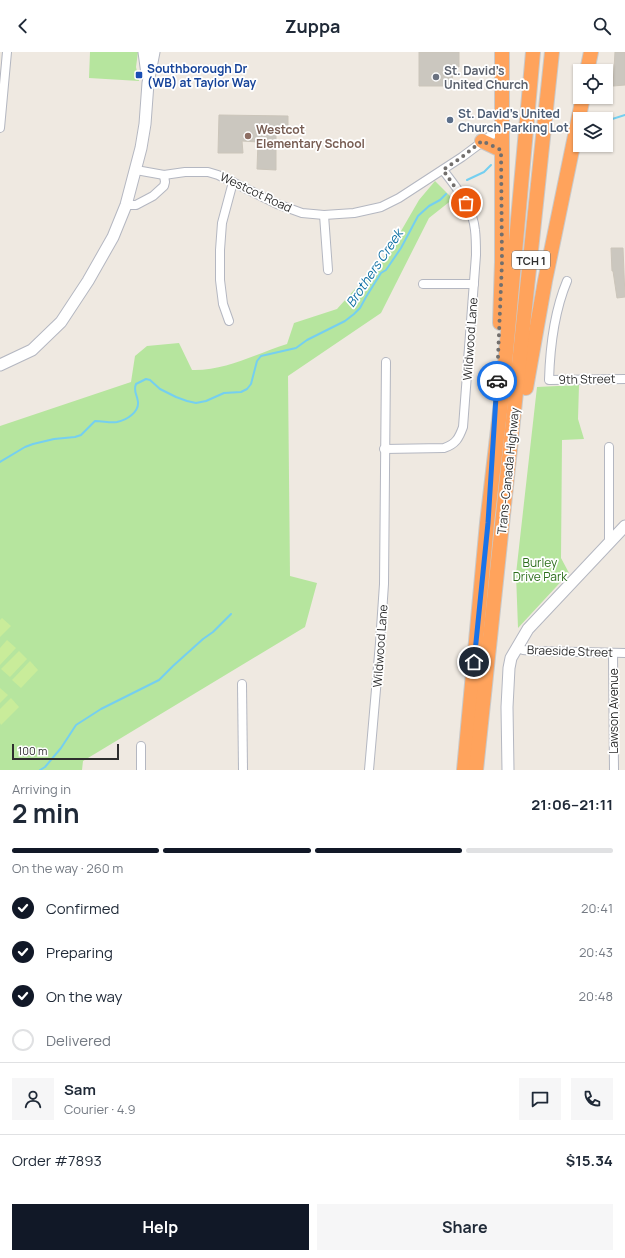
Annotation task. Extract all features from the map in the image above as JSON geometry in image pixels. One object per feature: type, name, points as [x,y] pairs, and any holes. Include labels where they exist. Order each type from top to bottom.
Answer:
[{"type":"highway","points":[[488,523],[501,305],[502,52]]},
{"type":"highway","points":[[501,128],[506,123],[509,115],[510,52]]},
{"type":"highway","name":"Trans-Canada Highway","points":[[464,770],[503,386],[533,52]]},
{"type":"highway","name":"Trans-Canada Highway","points":[[476,770],[552,52]]},
{"type":"highway","points":[[587,64],[588,52]]},
{"type":"highway","points":[[588,64],[591,52]]},
{"type":"highway","points":[[509,468],[524,398],[545,281],[582,104]]},
{"type":"highway","points":[[482,141],[501,150]]},
{"type":"street","points":[[0,128],[7,52]]},
{"type":"street","points":[[144,52],[148,83]]},
{"type":"street","points":[[0,364],[32,350],[61,322],[88,281],[113,237],[126,205],[136,170],[145,124],[148,83],[154,52]]},
{"type":"street","name":"Westcot Road","points":[[136,170],[164,176],[185,172],[208,172],[233,182],[276,204],[302,213],[324,215],[354,213],[381,207],[399,198],[462,157],[501,128]]},
{"type":"street","name":"Wildwood Lane","points":[[384,450],[444,448],[453,444],[459,438],[464,427],[476,255],[475,228],[471,211],[461,194],[443,170]]},
{"type":"street","points":[[126,205],[136,205],[153,196],[164,186],[164,176]]},
{"type":"street","points":[[229,321],[223,304],[220,280],[220,250],[222,223],[233,182]]},
{"type":"street","points":[[324,215],[328,270]]},
{"type":"street","name":"9th Street","points":[[567,281],[561,295],[557,311],[550,360],[549,380],[625,379]]},
{"type":"street","points":[[424,284],[474,284]]},
{"type":"street","name":"Wildwood Lane","points":[[369,770],[384,584],[384,450],[386,362]]},
{"type":"street","points":[[608,447],[609,544]]},
{"type":"street","points":[[508,770],[507,707],[511,658],[528,629],[625,526]]},
{"type":"street","name":"Braeside Street","points":[[516,648],[534,651],[625,653]]},
{"type":"street","name":"Lawson Avenue","points":[[613,653],[614,770]]},
{"type":"street","points":[[242,684],[243,770]]},
{"type":"street","points":[[141,746],[141,770]]},
{"type":"green space","points":[[90,52],[138,52],[136,67],[139,81],[89,78]]},
{"type":"green space","points":[[435,181],[453,199],[429,218],[381,313],[288,376],[290,576],[317,583],[305,627],[83,761],[82,770],[0,770],[0,426],[131,382],[135,356],[147,346],[179,343],[192,370],[205,370],[229,365],[287,344],[294,323],[337,309],[390,250],[419,200]]},
{"type":"green space","name":"Burley Drive Park","points":[[579,385],[578,419],[584,439],[562,440],[561,558],[569,573],[518,628],[516,574],[537,387]]},
{"type":"green space","points":[[2,618],[11,626],[0,637],[0,620]]},
{"type":"green space","points":[[7,640],[16,648],[0,665],[0,648]]},
{"type":"green space","points":[[19,651],[27,659],[10,677],[1,669]]},
{"type":"green space","points":[[30,661],[38,670],[21,688],[12,680]]},
{"type":"green space","points":[[0,688],[8,695],[0,703]]},
{"type":"green space","points":[[11,698],[19,707],[1,725],[0,709]]},
{"type":"building","name":"St. David’s United Church","points":[[419,52],[459,52],[459,67],[452,68],[453,86],[419,86]]},
{"type":"building","points":[[615,52],[625,52],[625,85],[613,86]]},
{"type":"building","points":[[219,115],[288,116],[288,133],[276,134],[276,170],[257,169],[258,142],[242,141],[243,153],[218,153]]},
{"type":"building","points":[[611,248],[623,248],[625,297],[617,298],[612,271]]},
{"type":"waterway","name":"Brothers Creek","points":[[613,119],[625,115]]},
{"type":"waterway","name":"Brothers Creek","points":[[467,180],[484,172],[491,165]]},
{"type":"waterway","name":"Brothers Creek","points":[[0,462],[33,444],[81,435],[95,421],[117,422],[125,419],[132,415],[138,406],[138,399],[135,391],[136,384],[146,379],[150,380],[160,389],[176,397],[196,403],[206,401],[224,393],[241,392],[247,389],[251,384],[257,361],[261,356],[296,348],[307,340],[345,321],[354,314],[360,308],[381,273],[386,270],[401,248],[418,216],[446,194]]},
{"type":"waterway","points":[[40,770],[45,767],[61,748],[76,725],[101,709],[159,680],[231,614]]},
{"type":"way so far","points":[[466,203],[443,170],[482,141],[501,150],[502,262],[497,381]]},
{"type":"place","name":"Southborough Dr (WB) at Taylor Way","points":[[139,75]]},
{"type":"place","name":"St. David’s United Church","points":[[436,77]]},
{"type":"place","name":"St. David’s United Church Parking Lot","points":[[450,120]]},
{"type":"place","name":"Westcot Elementary School","points":[[248,136]]},
{"type":"route","points":[[474,662],[488,523],[497,381]]}]
